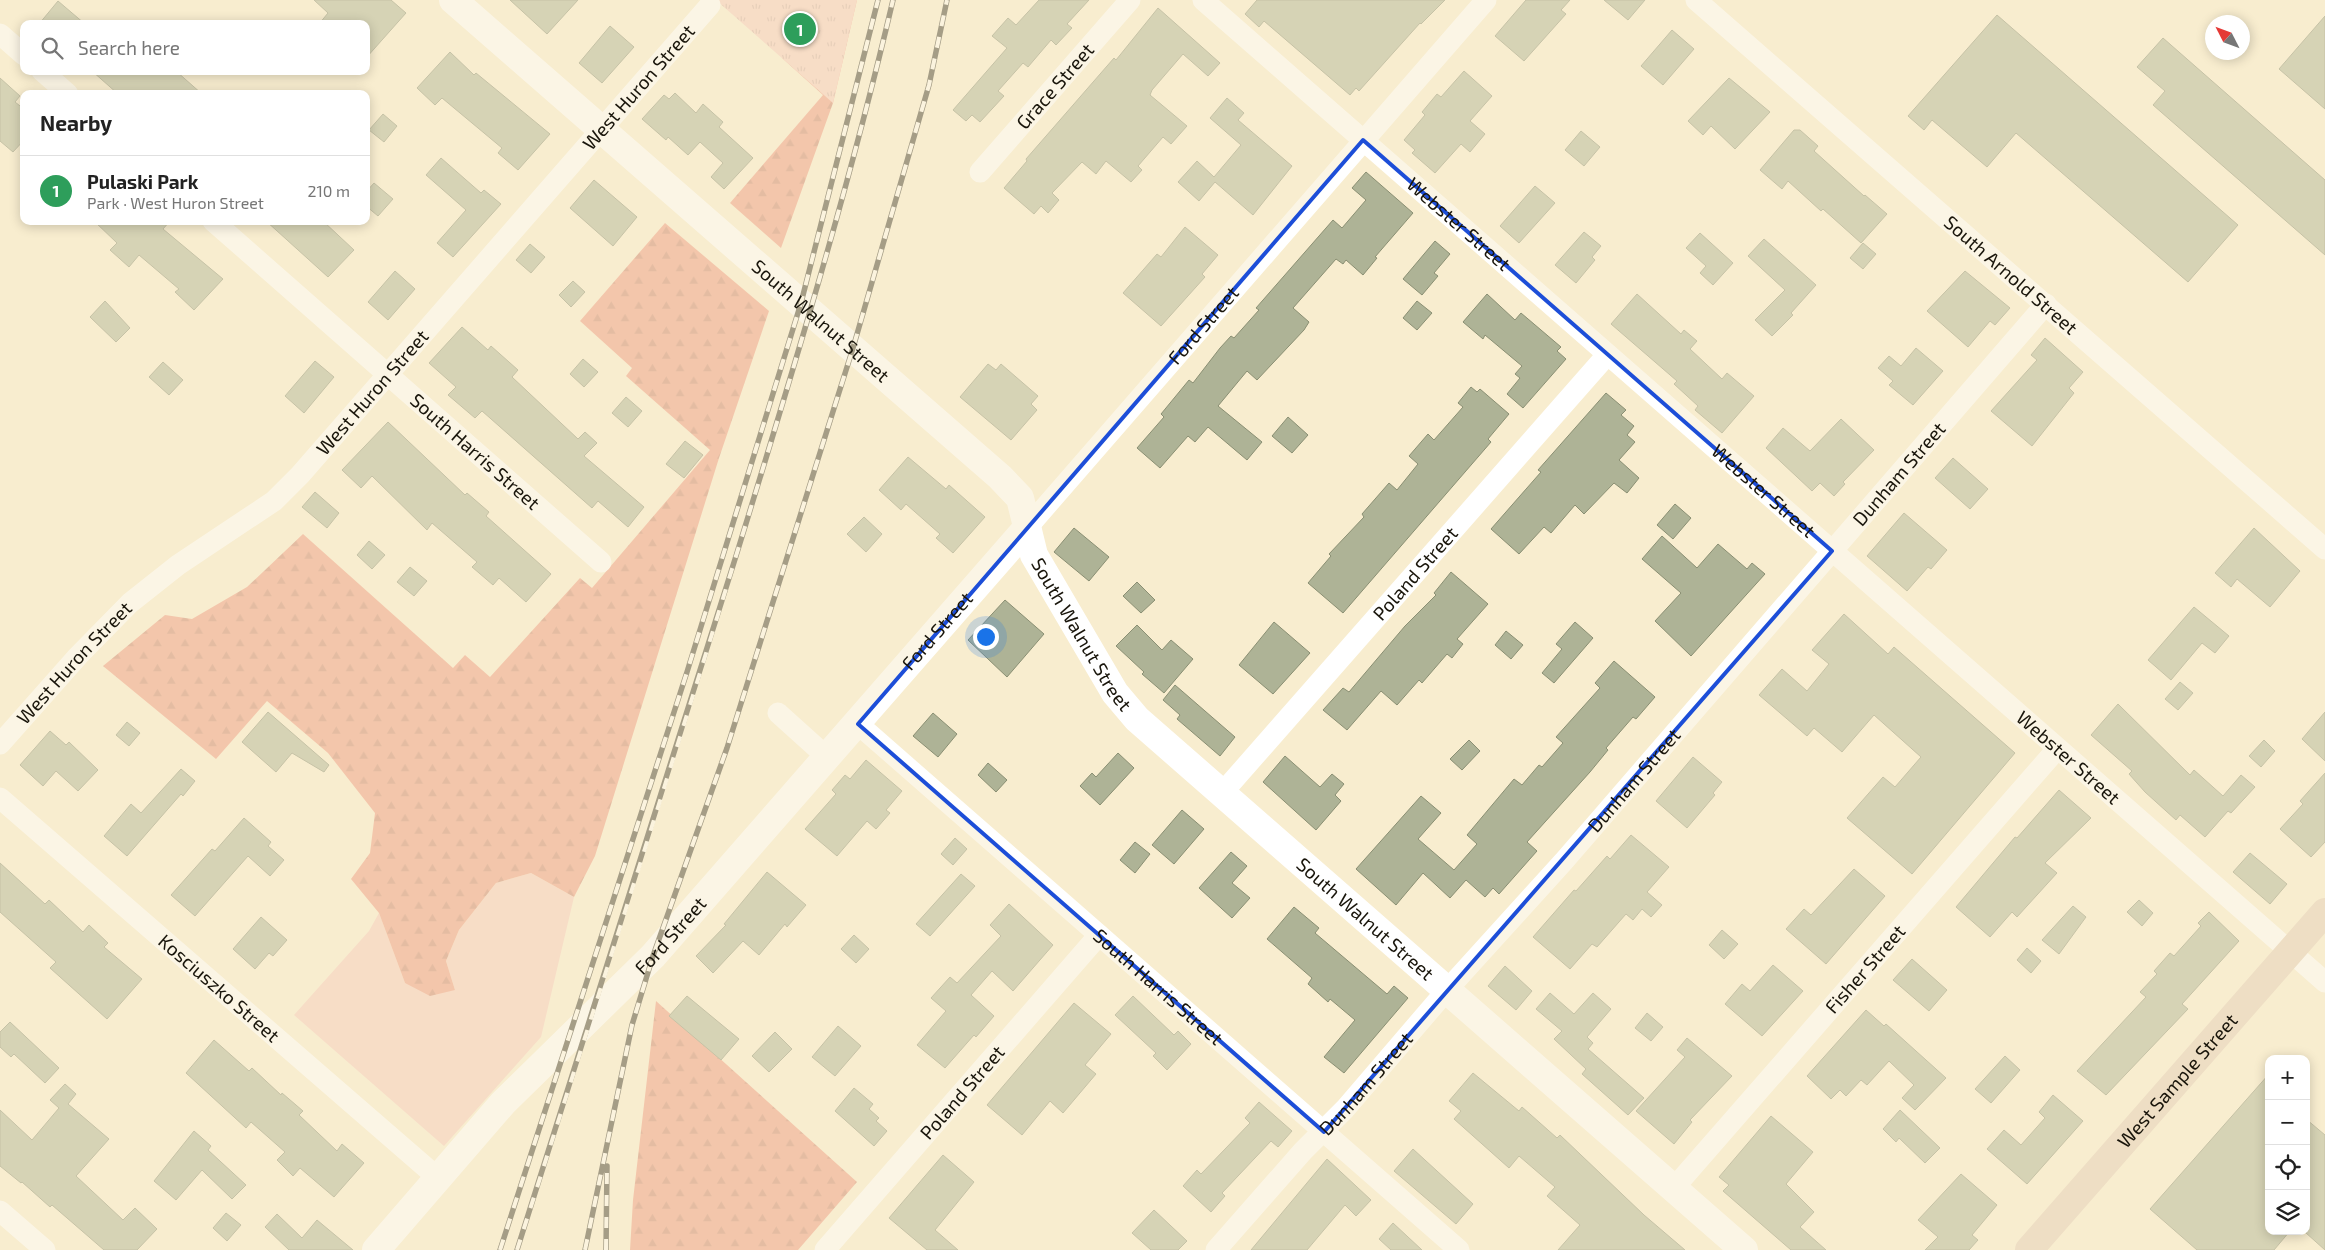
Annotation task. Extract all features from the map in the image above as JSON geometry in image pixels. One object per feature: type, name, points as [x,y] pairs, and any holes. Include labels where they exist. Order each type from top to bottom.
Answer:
[{"type":"main road","name":"West Sample Street","points":[[2029,1250],[2325,912]]},
{"type":"street","name":"South Walnut Street","points":[[453,0],[1000,477],[1020,498],[1026,529],[1034,555],[1115,693],[1137,719],[1223,792],[1744,1250]]},
{"type":"street","name":"Grace Street","points":[[980,172],[1130,0]]},
{"type":"street","name":"Webster Street","points":[[1202,0],[2056,749],[2325,982]]},
{"type":"street","name":"Ford Street","points":[[376,1250],[503,1103],[653,956],[858,724],[1362,140],[1486,0]]},
{"type":"street","name":"South Arnold Street","points":[[1696,0],[2325,548]]},
{"type":"street","name":"West Huron Street","points":[[0,744],[78,656],[130,603],[178,565],[274,501],[300,475],[710,5]]},
{"type":"street","points":[[0,34],[20,52]]},
{"type":"street","points":[[47,75],[63,90]]},
{"type":"street","name":"South Harris Street","points":[[218,225],[601,562]]},
{"type":"street","name":"Dunham Street","points":[[1216,1250],[1302,1152],[1324,1132],[1447,990],[1564,861],[2046,304]]},
{"type":"street","name":"Poland Street","points":[[1223,792],[1607,355]]},
{"type":"street","points":[[778,713],[828,758]]},
{"type":"street","name":"South Harris Street","points":[[858,724],[1459,1250]]},
{"type":"street","name":"Fisher Street","points":[[1673,1189],[2056,749]]},
{"type":"street","name":"Kosciuszko Street","points":[[0,798],[438,1178]]},
{"type":"street","name":"Poland Street","points":[[825,1250],[1099,935]]},
{"type":"street","points":[[0,1211],[45,1250]]},
{"type":"highlighted area","points":[[1363,140],[1832,551],[1324,1132],[858,724]]},
{"type":"green space","points":[[716,0],[857,0],[833,103]]},
{"type":"green space","points":[[857,0],[833,103],[781,248],[730,203],[823,95],[782,58]]},
{"type":"green space","points":[[665,223],[769,311],[719,458],[595,856],[574,897],[531,873],[496,883],[459,930],[446,961],[455,990],[430,996],[405,983],[379,913],[351,879],[370,853],[375,813],[328,753],[267,701],[216,759],[103,666],[165,615],[192,619],[247,587],[303,534],[453,668],[465,655],[490,677],[580,578],[592,588],[710,450],[626,376],[632,368],[580,321]]},
{"type":"green space","points":[[531,873],[574,897],[541,1037],[444,1146],[294,1015],[369,931],[379,913],[405,983],[455,990],[446,961],[459,930],[496,883]]},
{"type":"green space","points":[[656,1001],[857,1182],[798,1250],[630,1250],[633,1200]]},
{"type":"building","points":[[314,0],[391,0],[406,13],[370,54],[370,20],[322,20],[328,13]]},
{"type":"building","points":[[510,0],[578,0],[547,34]]},
{"type":"building","points":[[1039,0],[1089,0],[1067,24],[1072,28],[1056,45],[1051,40],[1028,67],[1023,63],[998,91],[1004,96],[980,122],[972,115],[966,121],[953,110],[1007,48],[992,36],[1008,18],[1016,25]]},
{"type":"building","points":[[1257,0],[1445,0],[1420,23],[1359,91],[1356,88],[1350,95],[1264,21],[1259,27],[1245,14]]},
{"type":"building","points":[[1526,0],[1570,0],[1561,10],[1566,14],[1524,61],[1495,36]]},
{"type":"building","points":[[1604,0],[1645,0],[1628,20]]},
{"type":"building","points":[[58,1],[80,20],[42,20]]},
{"type":"building","points":[[1158,8],[1220,63],[1208,76],[1183,54],[1152,90],[1150,95],[1187,126],[1171,144],[1163,137],[1138,166],[1142,170],[1131,182],[1106,161],[1096,174],[1082,162],[1052,193],[1059,200],[1048,213],[1041,206],[1034,214],[1004,188],[1027,161],[1026,159],[1114,58],[1116,60]]},
{"type":"building","points":[[1997,15],[2238,225],[2188,282],[2016,133],[1987,167],[1932,120],[1924,130],[1908,116]]},
{"type":"building","points":[[2325,16],[2325,109],[2279,69]]},
{"type":"building","points":[[610,26],[634,47],[602,83],[579,63]]},
{"type":"building","points":[[1672,30],[1694,49],[1663,85],[1641,66]]},
{"type":"building","points":[[2163,38],[2325,180],[2325,255],[2153,105],[2165,91],[2137,67]]},
{"type":"building","points":[[450,52],[474,75],[476,73],[550,134],[518,170],[498,153],[502,148],[442,98],[435,105],[417,88]]},
{"type":"building","points":[[1464,71],[1492,96],[1470,121],[1485,134],[1470,152],[1461,144],[1435,173],[1412,153],[1415,150],[1404,140],[1425,115],[1422,112],[1437,94],[1441,97]]},
{"type":"building","points":[[97,75],[181,75],[197,90],[113,90]]},
{"type":"building","points":[[0,78],[20,96],[15,102],[20,106],[20,144],[13,152],[0,141]]},
{"type":"building","points":[[1729,78],[1770,112],[1735,149],[1711,126],[1703,135],[1688,121]]},
{"type":"building","points":[[675,93],[696,113],[703,104],[723,122],[719,127],[753,158],[724,189],[711,177],[723,163],[700,142],[688,155],[668,137],[666,140],[642,119],[664,95],[669,99]]},
{"type":"building","points":[[1227,98],[1244,113],[1238,120],[1292,166],[1253,215],[1215,182],[1199,201],[1178,182],[1197,161],[1214,177],[1241,145],[1210,118]]},
{"type":"building","points":[[383,114],[397,126],[384,142],[370,129]]},
{"type":"building","points":[[1794,130],[1800,130],[1818,146],[1814,151],[1887,214],[1861,243],[1823,209],[1821,211],[1788,181],[1782,189],[1760,170]]},
{"type":"building","points":[[1581,131],[1600,147],[1584,166],[1565,150]]},
{"type":"building","points":[[441,158],[481,193],[484,190],[501,204],[453,257],[437,243],[466,210],[426,175]]},
{"type":"building","points":[[1366,172],[1413,213],[1375,257],[1377,258],[1363,275],[1346,260],[1343,264],[1336,259],[1293,308],[1309,322],[1304,330],[1257,380],[1247,371],[1218,406],[1262,442],[1247,460],[1208,427],[1195,442],[1188,436],[1160,468],[1137,448],[1164,417],[1161,414],[1189,380],[1193,383],[1220,348],[1231,336],[1234,338],[1259,310],[1256,308],[1333,220],[1342,228],[1366,200],[1352,188]]},
{"type":"building","points":[[594,180],[637,217],[613,246],[570,208]]},
{"type":"building","points":[[374,183],[393,199],[378,216],[370,209],[370,188]]},
{"type":"building","points":[[1535,186],[1555,203],[1519,243],[1500,226]]},
{"type":"building","points":[[98,225],[166,225],[163,229],[223,279],[194,310],[175,292],[179,289],[139,255],[129,267],[110,250],[117,243]]},
{"type":"building","points":[[270,225],[327,225],[354,250],[328,277]]},
{"type":"building","points":[[1185,227],[1218,255],[1202,274],[1205,277],[1161,326],[1123,293],[1157,254],[1161,257]]},
{"type":"building","points":[[1584,232],[1601,246],[1592,257],[1595,260],[1576,283],[1555,265]]},
{"type":"building","points":[[1700,233],[1733,263],[1713,285],[1700,273],[1706,266],[1686,248]]},
{"type":"building","points":[[1764,239],[1816,285],[1791,313],[1793,315],[1772,336],[1755,320],[1785,290],[1748,256]]},
{"type":"building","points":[[1435,241],[1450,254],[1434,273],[1438,276],[1422,295],[1403,279]]},
{"type":"building","points":[[1863,243],[1876,254],[1863,269],[1850,258]]},
{"type":"building","points":[[530,244],[545,257],[531,273],[516,260]]},
{"type":"building","points":[[395,271],[415,289],[388,320],[368,302]]},
{"type":"building","points":[[1965,271],[2010,308],[1995,325],[1990,321],[1968,347],[1927,311]]},
{"type":"building","points":[[573,281],[585,292],[571,307],[559,295]]},
{"type":"building","points":[[1487,294],[1515,320],[1521,313],[1561,347],[1557,351],[1566,359],[1523,408],[1507,394],[1520,378],[1515,374],[1522,366],[1485,335],[1483,339],[1463,322]]},
{"type":"building","points":[[1637,294],[1681,334],[1684,330],[1697,341],[1690,349],[1722,379],[1727,373],[1754,396],[1722,433],[1695,410],[1698,406],[1674,384],[1677,381],[1611,324]]},
{"type":"building","points":[[105,301],[130,328],[116,342],[90,317]]},
{"type":"building","points":[[1417,301],[1432,313],[1417,330],[1403,318]]},
{"type":"building","points":[[462,327],[488,350],[491,346],[518,370],[512,377],[578,439],[585,432],[597,443],[584,456],[644,507],[628,527],[598,501],[592,508],[482,411],[475,418],[448,395],[456,387],[429,363]]},
{"type":"building","points":[[2045,338],[2083,372],[2069,388],[2074,393],[2032,446],[1991,411],[2037,360],[2031,355]]},
{"type":"building","points":[[1916,348],[1943,371],[1913,405],[1889,385],[1893,381],[1878,368],[1889,356],[1901,366]]},
{"type":"building","points":[[583,359],[598,372],[584,387],[570,374]]},
{"type":"building","points":[[315,361],[334,377],[304,413],[285,396]]},
{"type":"building","points":[[163,362],[183,380],[169,395],[149,377]]},
{"type":"building","points":[[988,364],[996,370],[1001,364],[1038,396],[1031,404],[1037,410],[1011,440],[960,397]]},
{"type":"building","points":[[1471,387],[1477,392],[1480,389],[1509,414],[1488,439],[1491,442],[1343,613],[1308,583],[1331,556],[1329,554],[1364,517],[1362,514],[1389,483],[1397,490],[1418,464],[1409,456],[1428,434],[1434,440],[1463,407],[1458,403]]},
{"type":"building","points":[[1606,393],[1626,410],[1621,415],[1634,426],[1627,435],[1635,442],[1619,460],[1639,478],[1627,493],[1614,483],[1584,514],[1575,505],[1551,533],[1544,527],[1519,554],[1491,529],[1541,472],[1538,470]]},
{"type":"building","points":[[626,397],[642,411],[628,427],[612,413]]},
{"type":"building","points":[[1288,417],[1308,435],[1292,453],[1272,436]]},
{"type":"building","points":[[1841,419],[1874,450],[1843,482],[1845,484],[1834,496],[1820,483],[1812,491],[1766,448],[1783,428],[1810,451]]},
{"type":"building","points":[[388,422],[465,495],[467,493],[489,512],[486,516],[551,574],[526,602],[499,578],[493,585],[472,567],[477,562],[432,523],[427,530],[372,476],[361,488],[342,470]]},
{"type":"building","points":[[685,441],[703,455],[684,478],[666,464]]},
{"type":"building","points":[[908,457],[946,489],[949,485],[985,517],[953,553],[936,538],[940,534],[906,504],[901,510],[879,490]]},
{"type":"building","points":[[1953,458],[1988,489],[1970,509],[1935,478]]},
{"type":"building","points":[[315,492],[339,513],[327,528],[302,507]]},
{"type":"building","points":[[1675,504],[1691,518],[1673,539],[1657,525]]},
{"type":"building","points":[[1904,513],[1947,550],[1931,569],[1928,567],[1907,591],[1867,556]]},
{"type":"building","points":[[864,517],[882,534],[866,552],[847,534]]},
{"type":"building","points":[[1074,528],[1109,557],[1089,581],[1054,552]]},
{"type":"building","points":[[2254,528],[2300,571],[2270,607],[2237,579],[2231,587],[2215,573]]},
{"type":"building","points":[[1662,536],[1697,568],[1718,544],[1747,569],[1752,563],[1765,574],[1691,656],[1655,621],[1681,593],[1642,559]]},
{"type":"building","points":[[369,541],[385,555],[372,569],[357,555]]},
{"type":"building","points":[[410,567],[427,581],[414,596],[397,582]]},
{"type":"building","points":[[1451,572],[1488,604],[1457,639],[1463,644],[1452,658],[1447,654],[1422,683],[1419,680],[1397,705],[1381,691],[1347,730],[1323,710],[1343,688],[1349,692],[1405,626],[1436,595],[1434,593]]},
{"type":"building","points":[[1137,582],[1155,600],[1141,613],[1123,596]]},
{"type":"building","points":[[1005,600],[1044,634],[1007,677],[968,640]]},
{"type":"building","points":[[2194,607],[2229,636],[2215,653],[2202,643],[2171,680],[2148,660]]},
{"type":"building","points":[[1844,614],[1888,654],[1894,647],[2015,753],[1912,874],[1847,818],[1883,777],[1895,787],[1921,757],[1874,715],[1842,752],[1814,728],[1807,736],[1759,695],[1782,669],[1807,691],[1829,664],[1812,650]]},
{"type":"building","points":[[1274,622],[1310,653],[1273,694],[1239,665]]},
{"type":"building","points":[[1575,622],[1593,638],[1554,683],[1542,673],[1562,649],[1556,644]]},
{"type":"building","points":[[1137,625],[1162,650],[1171,640],[1193,659],[1164,693],[1142,674],[1144,672],[1116,646]]},
{"type":"building","points":[[1506,631],[1523,645],[1511,659],[1495,645]]},
{"type":"building","points":[[1614,661],[1655,697],[1636,719],[1633,717],[1606,748],[1608,750],[1590,772],[1527,842],[1537,851],[1499,894],[1493,888],[1485,897],[1466,880],[1450,898],[1423,873],[1396,905],[1356,869],[1421,796],[1441,813],[1418,839],[1454,870],[1477,844],[1467,835],[1514,779],[1522,785],[1539,765],[1542,767],[1563,743],[1556,737],[1600,688],[1595,683]]},
{"type":"building","points":[[2180,682],[2193,693],[2178,710],[2165,699]]},
{"type":"building","points":[[1175,685],[1235,737],[1220,756],[1177,719],[1180,715],[1163,700]]},
{"type":"building","points":[[2118,704],[2190,775],[2194,770],[2223,796],[2241,775],[2255,787],[2231,813],[2228,811],[2205,837],[2180,815],[2176,820],[2145,792],[2129,774],[2132,771],[2091,735]]},
{"type":"building","points":[[268,712],[329,765],[324,772],[292,753],[276,772],[242,742]]},
{"type":"building","points":[[2325,712],[2325,761],[2302,739]]},
{"type":"building","points":[[933,713],[957,734],[938,757],[913,736]]},
{"type":"building","points":[[127,722],[140,733],[129,746],[116,735]]},
{"type":"building","points":[[50,731],[66,745],[69,742],[98,770],[78,791],[56,771],[43,786],[20,765]]},
{"type":"building","points":[[1469,740],[1480,751],[1462,770],[1450,759]]},
{"type":"building","points":[[2264,740],[2275,751],[2261,767],[2249,756]]},
{"type":"building","points":[[1118,753],[1134,768],[1100,805],[1080,786],[1092,773],[1096,777]]},
{"type":"building","points":[[1285,756],[1320,787],[1332,774],[1344,784],[1335,795],[1341,801],[1316,830],[1263,782]]},
{"type":"building","points":[[1693,757],[1722,782],[1713,793],[1715,795],[1687,828],[1656,801]]},
{"type":"building","points":[[866,760],[902,791],[886,810],[890,813],[876,829],[867,821],[837,856],[805,829],[836,794],[832,790],[845,775],[850,779]]},
{"type":"building","points":[[988,763],[1007,780],[996,792],[978,775]]},
{"type":"building","points":[[181,769],[195,781],[183,796],[181,794],[127,856],[104,836],[131,804],[141,813]]},
{"type":"building","points":[[2325,773],[2325,842],[2311,857],[2280,829],[2303,804],[2300,801]]},
{"type":"building","points":[[2059,790],[2091,818],[2045,863],[2057,873],[2017,917],[2012,912],[1990,937],[1956,907],[2015,837],[2017,838]]},
{"type":"building","points":[[1182,810],[1204,829],[1174,864],[1152,845]]},
{"type":"building","points":[[244,818],[271,842],[268,846],[284,860],[270,876],[248,856],[195,916],[171,895],[212,849],[215,851]]},
{"type":"building","points":[[1631,835],[1669,867],[1647,892],[1662,905],[1651,917],[1642,909],[1633,920],[1626,914],[1597,947],[1592,944],[1570,969],[1533,937],[1574,890],[1576,891],[1607,856],[1610,859]]},
{"type":"building","points":[[955,838],[967,849],[953,865],[941,854]]},
{"type":"building","points":[[1135,842],[1150,854],[1135,873],[1120,860]]},
{"type":"building","points":[[1231,852],[1247,866],[1232,883],[1250,898],[1232,918],[1199,888]]},
{"type":"building","points":[[2250,853],[2287,884],[2270,904],[2233,872]]},
{"type":"building","points":[[0,863],[45,904],[49,900],[83,932],[89,925],[108,943],[104,947],[142,979],[107,1019],[50,968],[56,962],[0,912]]},
{"type":"building","points":[[1854,869],[1885,896],[1826,964],[1786,929],[1804,909],[1811,915]]},
{"type":"building","points":[[767,872],[806,905],[787,927],[785,924],[759,955],[743,941],[713,973],[696,956],[726,925],[724,924]]},
{"type":"building","points":[[961,874],[975,886],[930,936],[916,924]]},
{"type":"building","points":[[2139,900],[2153,913],[2142,926],[2127,912]]},
{"type":"building","points":[[1009,904],[1053,945],[1013,991],[992,971],[971,995],[994,1016],[976,1037],[974,1035],[945,1068],[917,1045],[946,1011],[931,998],[950,977],[957,983],[1001,936],[990,925]]},
{"type":"building","points":[[2073,906],[2086,917],[2059,954],[2042,940]]},
{"type":"building","points":[[1294,907],[1319,928],[1315,933],[1387,994],[1394,986],[1408,998],[1344,1073],[1324,1057],[1355,1020],[1330,999],[1328,1002],[1308,984],[1312,978],[1267,939]]},
{"type":"building","points":[[2209,912],[2239,941],[2182,1004],[2188,1009],[2106,1095],[2077,1071],[2146,997],[2140,992],[2157,974],[2154,971],[2170,953],[2174,956],[2201,926],[2198,923]]},
{"type":"building","points":[[261,917],[287,940],[273,956],[269,953],[255,969],[233,949]]},
{"type":"building","points":[[1722,930],[1738,944],[1724,959],[1709,945]]},
{"type":"building","points":[[854,935],[869,949],[856,963],[841,949]]},
{"type":"building","points":[[2027,948],[2041,961],[2031,973],[2017,960]]},
{"type":"building","points":[[1912,959],[1947,990],[1929,1011],[1893,980]]},
{"type":"building","points":[[1773,965],[1803,991],[1762,1036],[1725,1004],[1742,984],[1750,991]]},
{"type":"building","points":[[1505,966],[1532,991],[1516,1010],[1488,986]]},
{"type":"building","points":[[1550,993],[1574,1014],[1593,993],[1611,1009],[1587,1037],[1593,1043],[1588,1049],[1644,1098],[1628,1115],[1582,1074],[1586,1069],[1554,1039],[1562,1031],[1536,1009]]},
{"type":"building","points":[[687,996],[739,1039],[721,1060],[669,1016]]},
{"type":"building","points":[[1133,996],[1174,1035],[1178,1031],[1191,1044],[1167,1070],[1153,1056],[1156,1053],[1115,1015]]},
{"type":"building","points":[[1074,1003],[1111,1034],[1085,1065],[1096,1074],[1063,1113],[1050,1101],[1022,1135],[987,1105]]},
{"type":"building","points":[[1866,1010],[1884,1026],[1886,1024],[1946,1078],[1915,1110],[1902,1098],[1914,1085],[1889,1061],[1867,1085],[1861,1080],[1846,1096],[1840,1090],[1831,1099],[1807,1076]]},
{"type":"building","points":[[1647,1013],[1663,1027],[1651,1041],[1635,1028]]},
{"type":"building","points":[[10,1022],[59,1068],[45,1083],[14,1054],[11,1057],[0,1047],[0,1032]]},
{"type":"building","points":[[838,1026],[861,1046],[835,1076],[812,1057]]},
{"type":"building","points":[[775,1032],[792,1049],[769,1072],[752,1056]]},
{"type":"building","points":[[1687,1038],[1732,1076],[1690,1120],[1692,1122],[1674,1144],[1636,1111],[1685,1057],[1677,1050]]},
{"type":"building","points":[[214,1040],[249,1071],[252,1068],[281,1095],[282,1093],[303,1111],[299,1115],[337,1151],[342,1144],[364,1163],[334,1197],[300,1168],[293,1176],[277,1160],[285,1152],[251,1122],[246,1128],[186,1073]]},
{"type":"building","points":[[2005,1056],[2020,1070],[1991,1103],[1975,1089]]},
{"type":"building","points":[[1473,1073],[1519,1111],[1522,1107],[1557,1138],[1560,1135],[1644,1215],[1685,1250],[1558,1250],[1580,1225],[1547,1196],[1555,1187],[1519,1156],[1509,1168],[1454,1119],[1461,1111],[1449,1101]]},
{"type":"building","points":[[2265,1079],[2265,1235],[2287,1235],[2274,1250],[2197,1250],[2150,1209]]},
{"type":"building","points":[[65,1084],[76,1094],[68,1104],[109,1139],[76,1176],[123,1220],[135,1208],[157,1229],[137,1250],[104,1250],[52,1205],[50,1207],[22,1182],[0,1166],[0,1110],[32,1140],[59,1108],[50,1100]]},
{"type":"building","points":[[854,1088],[873,1104],[869,1109],[879,1118],[876,1121],[887,1131],[874,1146],[835,1111]]},
{"type":"building","points":[[2053,1095],[2083,1121],[2027,1184],[1987,1149],[2004,1130],[2021,1145],[2045,1118],[2039,1112]]},
{"type":"building","points":[[1259,1102],[1292,1131],[1278,1147],[1271,1141],[1222,1193],[1225,1196],[1211,1212],[1183,1186],[1197,1170],[1201,1174],[1250,1123],[1245,1118]]},
{"type":"building","points":[[1900,1110],[1940,1148],[1925,1163],[1899,1138],[1896,1142],[1883,1129]]},
{"type":"building","points":[[1771,1116],[1813,1152],[1786,1184],[1814,1212],[1800,1227],[1826,1250],[1791,1250],[1723,1191],[1729,1185],[1719,1177]]},
{"type":"building","points":[[2310,1122],[2325,1135],[2325,1250],[2308,1235],[2310,1235]]},
{"type":"building","points":[[194,1131],[211,1146],[208,1150],[246,1185],[232,1199],[202,1170],[176,1200],[154,1181]]},
{"type":"building","points":[[1413,1149],[1473,1204],[1456,1224],[1394,1171]]},
{"type":"building","points":[[943,1155],[974,1182],[935,1230],[958,1250],[927,1250],[889,1218]]},
{"type":"building","points":[[1327,1159],[1371,1200],[1356,1216],[1345,1205],[1307,1250],[1251,1250]]},
{"type":"building","points":[[1961,1174],[1997,1205],[1972,1235],[1978,1240],[1969,1250],[1925,1250],[1938,1237],[1918,1220]]},
{"type":"building","points":[[1154,1210],[1187,1241],[1178,1250],[1151,1250],[1132,1233]]},
{"type":"building","points":[[226,1213],[241,1225],[227,1241],[213,1228]]},
{"type":"building","points":[[277,1214],[302,1238],[317,1220],[353,1250],[289,1250],[265,1227]]},
{"type":"building","points":[[1393,1223],[1422,1250],[1391,1250],[1379,1239]]},
{"type":"railway","points":[[500,1250],[687,672],[801,303],[878,0]]},
{"type":"railway","points":[[517,1250],[655,817],[778,418],[839,210],[893,0]]},
{"type":"railway","points":[[585,1250],[632,1025],[653,956],[727,748],[853,348],[929,85],[947,0]]},
{"type":"railway","points":[[606,1250],[607,1166]]},
{"type":"place","name":"Pulaski Park","points":[[800,29]]}]
